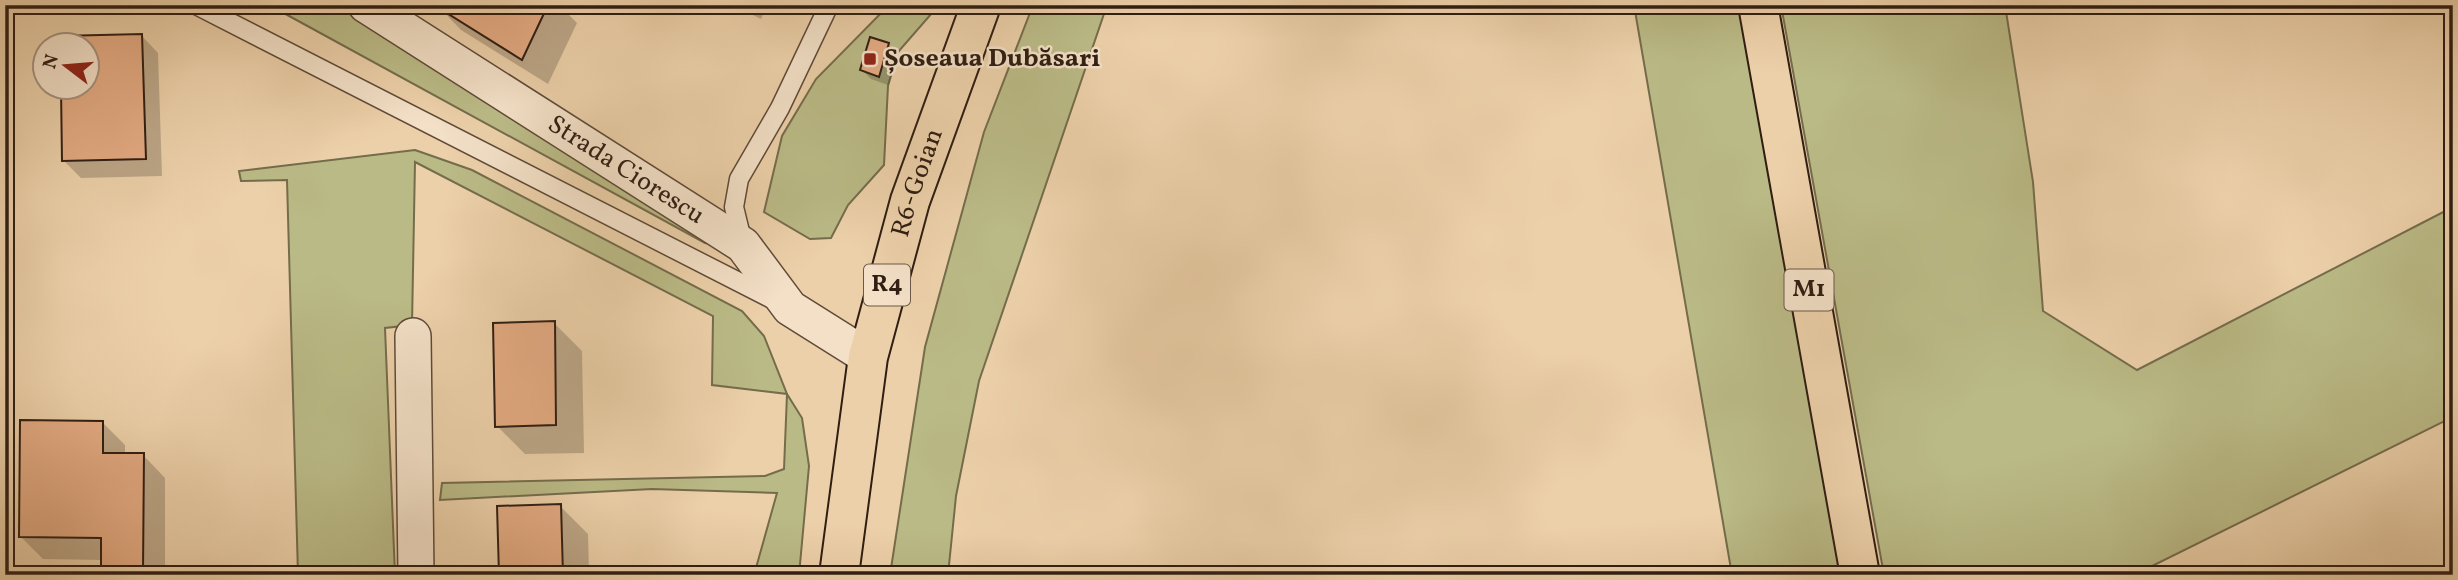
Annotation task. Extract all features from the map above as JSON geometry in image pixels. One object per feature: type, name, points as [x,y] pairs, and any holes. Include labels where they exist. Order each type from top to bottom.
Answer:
[{"type":"main road","name":"R6-Goian","points":[[839,575],[868,357],[910,201],[981,5]]},
{"type":"main road","name":"M1","points":[[1758,5],[1860,575]]},
{"type":"street","name":"Strada Ciorescu","points":[[366,5],[743,244],[790,308],[868,357]]},
{"type":"street","points":[[412,337],[416,575]]},
{"type":"lane","points":[[196,5],[790,308]]},
{"type":"lane","points":[[743,244],[734,207],[740,179],[780,107],[829,5]]},
{"type":"green space","points":[[269,5],[348,5],[729,246],[705,243]]},
{"type":"green space","points":[[889,5],[939,5],[898,52],[888,86],[884,165],[848,205],[831,238],[810,239],[764,212],[782,136],[816,79]]},
{"type":"green space","points":[[1033,5],[1107,5],[979,381],[956,496],[948,575],[890,575],[925,347],[984,132]]},
{"type":"green space","points":[[1634,5],[1739,5],[1841,575],[1732,575]]},
{"type":"green space","points":[[1781,5],[2005,5],[2033,182],[2043,311],[2137,370],[2453,207],[2453,417],[2134,575],[1884,575]]},
{"type":"green space","points":[[415,150],[472,170],[742,311],[764,336],[787,394],[712,385],[713,316],[415,162],[412,325],[385,328],[395,575],[298,575],[287,180],[241,181],[239,171]]},
{"type":"green space","points":[[787,394],[802,418],[809,466],[799,575],[754,575],[777,493],[652,489],[440,500],[442,483],[765,476],[784,469]]},
{"type":"building","points":[[434,5],[548,5],[522,60]]},
{"type":"building","points":[[142,34],[146,159],[62,161],[61,102],[102,102],[102,35]]},
{"type":"building","points":[[870,37],[889,43],[879,77],[860,70]]},
{"type":"building","points":[[555,321],[556,425],[495,427],[493,323]]},
{"type":"building","points":[[20,420],[103,421],[103,453],[144,453],[143,571],[101,571],[101,538],[19,537]]},
{"type":"building","points":[[561,504],[563,575],[499,575],[497,506]]},
{"type":"place","name":"Șoseaua Dubăsari","points":[[870,59]]}]
